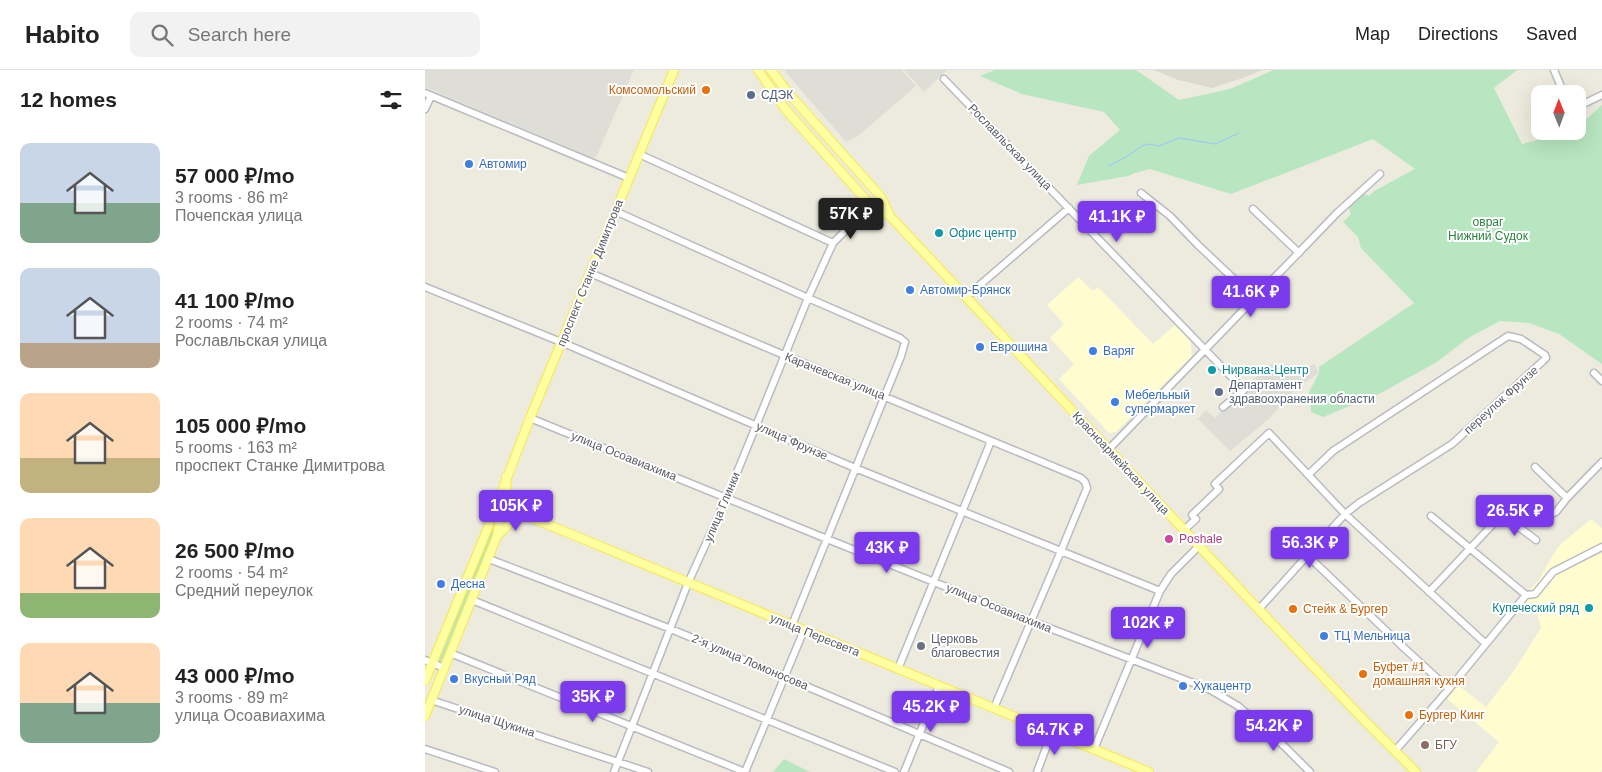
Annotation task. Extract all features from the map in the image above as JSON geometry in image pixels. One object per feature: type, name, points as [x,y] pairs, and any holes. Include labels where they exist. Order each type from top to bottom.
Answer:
[{"type":"main road","name":"проспект Станке Димитрова","points":[[425,682],[429,662],[487,530],[506,477],[561,342],[675,70]]},
{"type":"main road","points":[[758,70],[786,110],[871,205],[890,216]]},
{"type":"main road","points":[[771,70],[790,95],[881,197],[890,216]]},
{"type":"main road","name":"Красноармейская улица","points":[[890,216],[1199,546],[1416,772]]},
{"type":"main road","name":"проспект Станке Димитрова","points":[[425,716],[497,536],[506,477]]},
{"type":"main road","name":"улица Пересвета","points":[[506,477],[509,503],[514,510],[527,516],[1149,772]]},
{"type":"main road","points":[[487,530],[496,520],[505,516],[527,516]]},
{"type":"main road","points":[[497,536],[511,522],[527,516]]},
{"type":"street","points":[[1554,70],[1560,85]]},
{"type":"street","name":"Рославльская улица","points":[[944,79],[1244,390],[1223,407]]},
{"type":"street","points":[[425,109],[428,94],[629,178]]},
{"type":"street","points":[[1586,103],[1602,95]]},
{"type":"street","points":[[639,154],[833,243],[871,205]]},
{"type":"street","points":[[1109,449],[1337,213],[1379,174]]},
{"type":"street","points":[[1141,193],[1170,216],[1255,299]]},
{"type":"street","points":[[966,297],[1069,208]]},
{"type":"street","points":[[1253,209],[1299,253]]},
{"type":"street","points":[[615,211],[900,338],[905,342],[792,625]]},
{"type":"street","name":"улица Глинки","points":[[614,772],[688,583],[727,497],[784,355],[833,243]]},
{"type":"street","name":"Карачевская улица","points":[[590,273],[1081,478],[1087,488],[1061,551]]},
{"type":"street","name":"улица Фрунзе","points":[[425,287],[561,342],[855,468],[1160,591]]},
{"type":"street","name":"переулок Фрунзе","points":[[1259,609],[1345,514],[1359,503],[1452,444],[1543,361],[1546,358],[1545,355],[1521,339],[1508,336],[1333,451],[1308,475]]},
{"type":"street","points":[[1594,373],[1602,381]]},
{"type":"street","name":"улица Осоавиахима","points":[[530,418],[1031,621],[1209,689],[1238,706],[1285,747],[1310,772]]},
{"type":"street","points":[[1184,530],[1196,519],[1192,515],[1219,489],[1215,484],[1269,432],[1345,514],[1487,644]]},
{"type":"street","points":[[898,669],[991,441]]},
{"type":"street","points":[[1429,592],[1494,523],[1507,518],[1526,521],[1537,520],[1556,512],[1602,462]]},
{"type":"street","points":[[1535,467],[1567,498]]},
{"type":"street","points":[[1431,516],[1526,594],[1535,594],[1553,572],[1602,547]]},
{"type":"street","points":[[1507,518],[1535,540]]},
{"type":"street","points":[[1095,749],[1160,591],[1171,574],[1199,546]]},
{"type":"street","points":[[994,708],[1061,551]]},
{"type":"street","points":[[1308,556],[1449,689]]},
{"type":"street","name":"2-я улица Ломоносова","points":[[489,559],[671,629],[1009,772]]},
{"type":"street","points":[[1395,751],[1487,644],[1526,594]]},
{"type":"street","points":[[472,600],[895,772]]},
{"type":"street","points":[[450,653],[745,772],[804,630]]},
{"type":"street","points":[[429,662],[444,668]]},
{"type":"street","points":[[904,772],[939,686]]},
{"type":"street","name":"улица Щукина","points":[[431,700],[649,772]]},
{"type":"street","points":[[1037,772],[1052,732]]},
{"type":"street","points":[[425,749],[495,772]]},
{"type":"shaded area","points":[[425,70],[634,70],[597,155],[593,159],[425,87]]},
{"type":"shaded area","points":[[786,70],[902,70],[916,86],[858,136],[846,142],[788,75]]},
{"type":"shaded area","points":[[904,70],[947,70],[924,92]]},
{"type":"shaded area","points":[[1154,70],[1262,70],[1212,88],[1178,80]]},
{"type":"shaded area","points":[[1078,277],[1093,291],[1098,287],[1153,344],[1175,325],[1190,340],[1192,356],[1116,432],[1109,433],[1059,379],[1074,364],[1050,338],[1064,324],[1047,305]]},
{"type":"shaded area","points":[[1271,364],[1289,364],[1299,372],[1314,364],[1319,373],[1294,390],[1269,419],[1230,451],[1198,419],[1206,410],[1215,418],[1244,387]]},
{"type":"shaded area","points":[[1591,519],[1602,528],[1601,772],[1476,772],[1499,742],[1447,699],[1458,685],[1486,707],[1513,672],[1541,628],[1535,605],[1524,603],[1520,600],[1539,580],[1561,544]]},
{"type":"green space","name":"овраг Нижний Судок","points":[[995,70],[1136,70],[1179,100],[1230,89],[1274,70],[1517,70],[1494,88],[1522,144],[1536,140],[1586,140],[1586,120],[1602,105],[1602,364],[1559,334],[1529,323],[1500,321],[1468,338],[1437,362],[1379,394],[1323,417],[1311,412],[1309,392],[1319,373],[1319,367],[1414,303],[1361,248],[1358,237],[1343,222],[1351,214],[1348,205],[1365,194],[1369,196],[1374,191],[1415,169],[1373,139],[1231,194],[1150,169],[1128,176],[1077,185],[1089,156],[1120,130],[1104,112],[1022,94],[980,76]]},
{"type":"green space","points":[[492,529],[495,532],[441,662],[438,660]]},
{"type":"green space","points":[[1076,730],[1093,732],[1096,739],[1089,741],[1081,738],[1077,736]]},
{"type":"green space","points":[[784,759],[810,772],[773,772]]},
{"type":"waterway","points":[[1109,166],[1142,146],[1149,144],[1159,146],[1179,138],[1215,144],[1239,133]]},
{"type":"place","name":"Комсомольский","points":[[706,90]]},
{"type":"place","name":"СДЭК","points":[[751,95]]},
{"type":"place","name":"Автомир","points":[[469,164]]},
{"type":"place","name":"Офис центр","points":[[939,233]]},
{"type":"place","name":"Автомир-Брянск","points":[[910,290]]},
{"type":"place","name":"Еврошина","points":[[980,347]]},
{"type":"place","name":"Варяг","points":[[1093,351]]},
{"type":"place","name":"Нирвана-Центр","points":[[1212,370]]},
{"type":"place","name":"Департамент здравоохранения области","points":[[1219,392]]},
{"type":"place","name":"Мебельный супермаркет","points":[[1115,402]]},
{"type":"place","name":"Poshale","points":[[1169,539]]},
{"type":"place","name":"Десна","points":[[441,584]]},
{"type":"place","name":"Купеческий ряд","points":[[1589,608]]},
{"type":"place","name":"Стейк & Бургер","points":[[1293,609]]},
{"type":"place","name":"ТЦ Мельница","points":[[1324,636]]},
{"type":"place","name":"Церковь благовестия","points":[[921,646]]},
{"type":"place","name":"Буфет #1 домашняя кухня","points":[[1363,674]]},
{"type":"place","name":"Вкусный Ряд","points":[[454,679]]},
{"type":"place","name":"Хукацентр","points":[[1183,686]]},
{"type":"place","name":"Бургер Кинг","points":[[1409,715]]},
{"type":"place","name":"БГУ","points":[[1425,745]]}]
